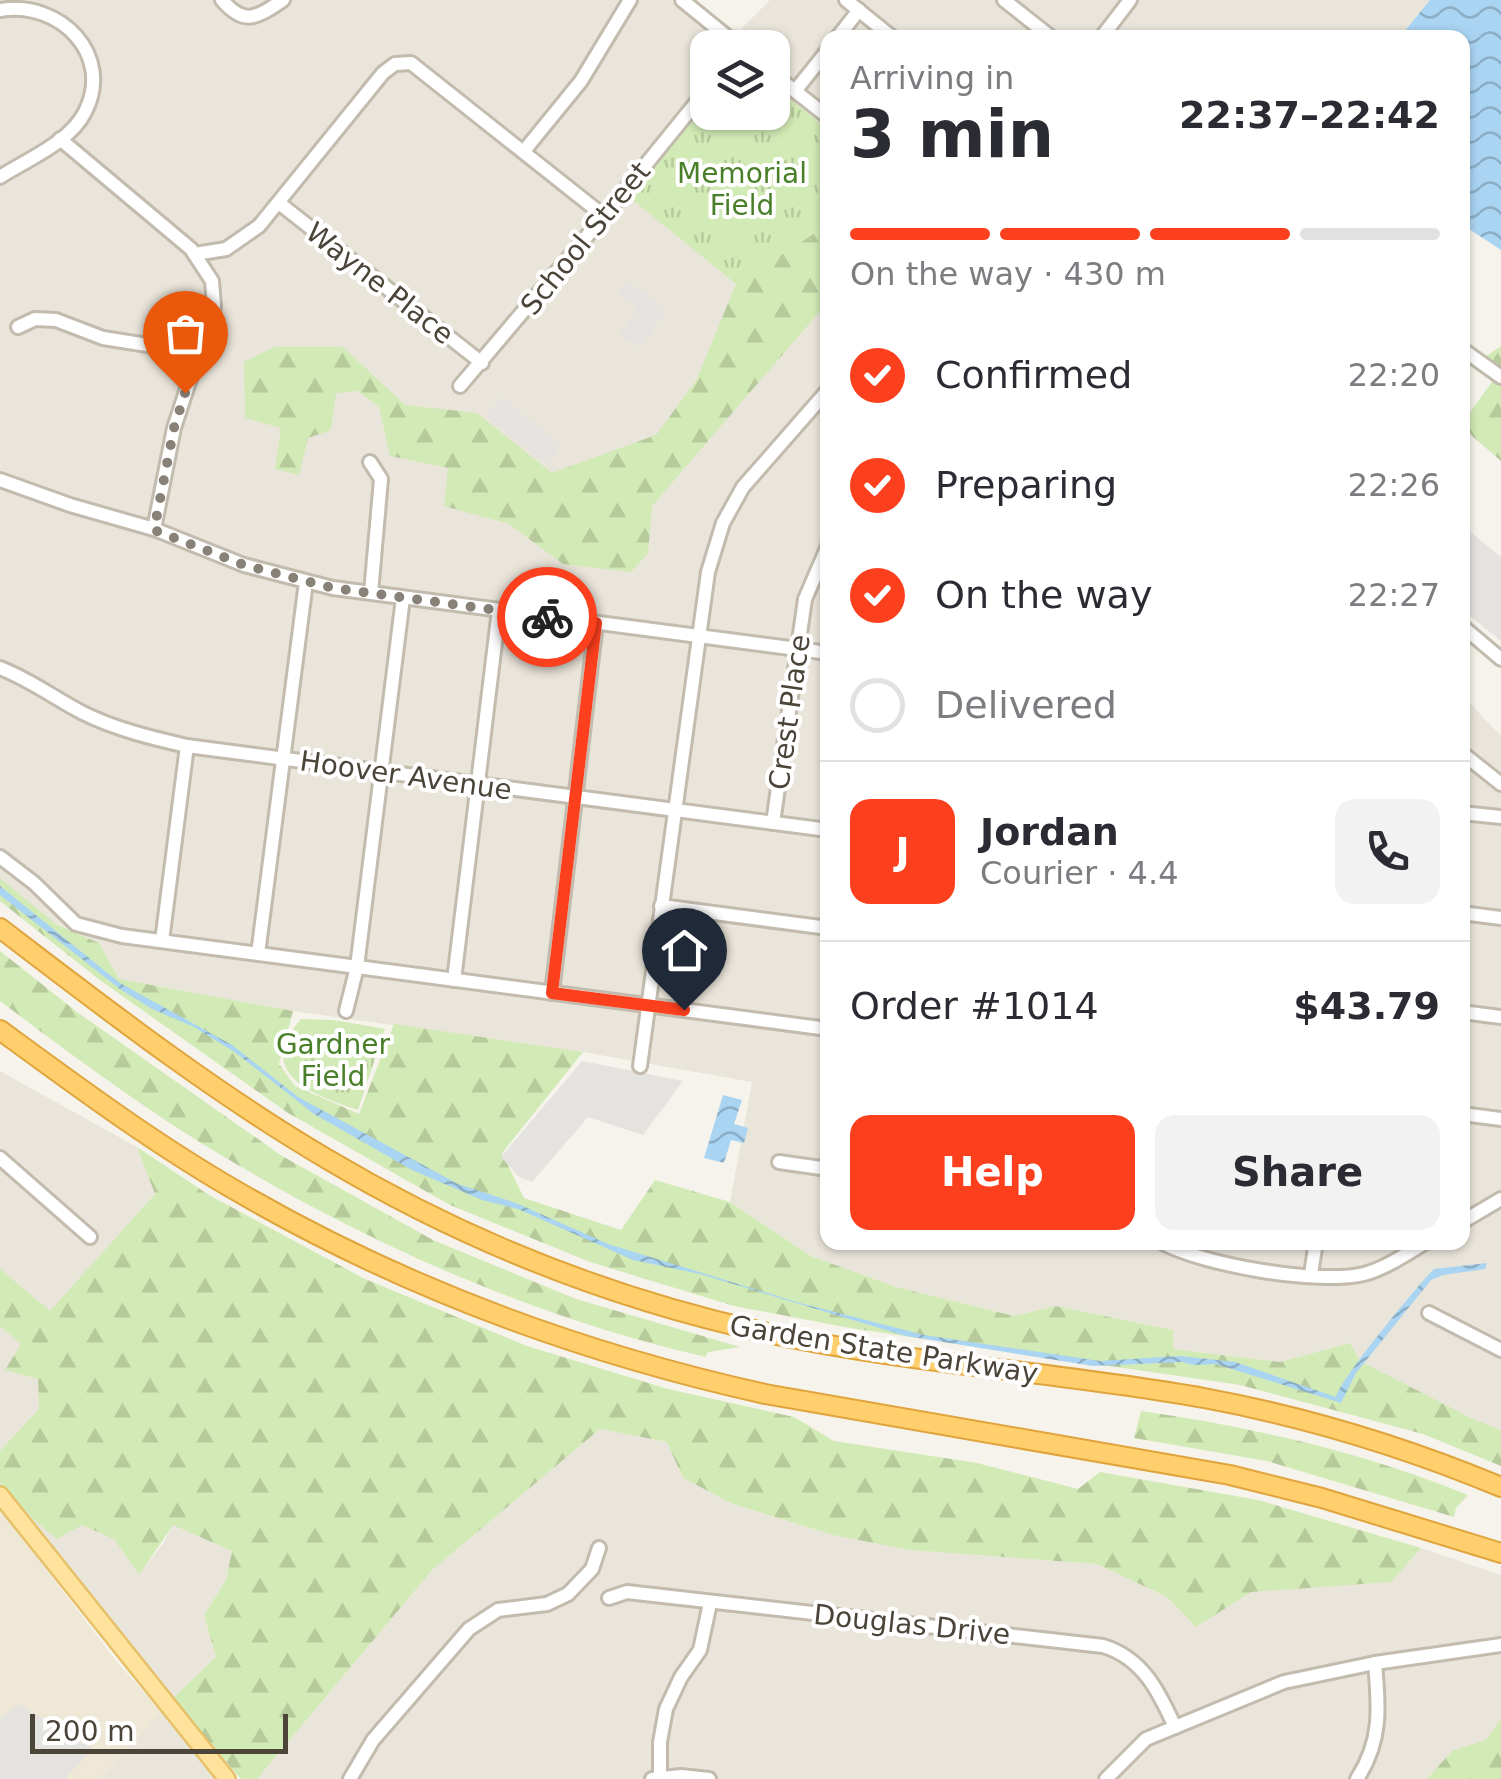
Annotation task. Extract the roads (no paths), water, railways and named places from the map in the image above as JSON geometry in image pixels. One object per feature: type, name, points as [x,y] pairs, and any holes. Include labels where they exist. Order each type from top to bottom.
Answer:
[{"type":"highway","name":"Garden State Parkway","points":[[0,928],[225,1093],[317,1153],[441,1221],[557,1270],[674,1310],[827,1345],[1169,1393],[1262,1410],[1382,1443],[1501,1487]]},
{"type":"highway","points":[[0,1030],[156,1141],[252,1200],[420,1284],[552,1336],[658,1368],[765,1394],[1200,1468],[1322,1498],[1501,1553]]},
{"type":"highway","points":[[1381,1516],[1501,1562]]},
{"type":"main road","points":[[0,1496],[227,1779]]},
{"type":"street","points":[[222,0],[231,11],[246,17],[261,14],[283,0]]},
{"type":"street","points":[[524,152],[581,81],[630,0]]},
{"type":"street","points":[[682,0],[719,30]]},
{"type":"street","points":[[846,0],[883,30]]},
{"type":"street","points":[[1004,0],[1042,30]]},
{"type":"street","points":[[1107,30],[1130,0]]},
{"type":"street","points":[[0,10],[22,5],[46,9],[68,22],[85,42],[92,64],[90,100],[78,123],[0,177]]},
{"type":"street","points":[[844,30],[859,10]]},
{"type":"street","points":[[795,91],[820,60]]},
{"type":"street","points":[[195,254],[216,252],[236,244],[279,203],[383,73],[403,62],[411,64],[604,216]]},
{"type":"street","points":[[790,87],[820,111]]},
{"type":"street","name":"School Street","points":[[460,386],[690,110]]},
{"type":"street","points":[[60,139],[137,200],[195,254],[212,281],[214,303],[174,428],[154,530]]},
{"type":"street","name":"Wayne Place","points":[[279,203],[482,363]]},
{"type":"street","points":[[18,328],[36,319],[56,320],[103,338],[160,346],[195,359]]},
{"type":"street","points":[[1470,356],[1501,377]]},
{"type":"street","points":[[640,1066],[708,572],[732,504],[756,470],[820,399]]},
{"type":"street","points":[[370,462],[382,479],[372,593]]},
{"type":"street","points":[[0,480],[154,530],[196,549],[306,582],[820,653]]},
{"type":"street","name":"Crest Place","points":[[772,823],[808,590],[820,564]]},
{"type":"street","points":[[258,954],[306,582]]},
{"type":"street","points":[[346,1011],[357,967],[404,598]]},
{"type":"street","points":[[454,980],[499,610]]},
{"type":"street","points":[[552,993],[596,623]]},
{"type":"street","points":[[1470,633],[1501,659]]},
{"type":"street","name":"Hoover Avenue","points":[[0,668],[34,682],[87,715],[187,746],[820,829]]},
{"type":"street","points":[[162,941],[187,746]]},
{"type":"street","points":[[1470,759],[1501,784]]},
{"type":"street","points":[[1470,814],[1501,817]]},
{"type":"street","points":[[0,857],[76,924],[132,937],[820,1028]]},
{"type":"street","points":[[661,906],[820,927]]},
{"type":"street","points":[[1470,914],[1501,918]]},
{"type":"street","points":[[1470,1013],[1501,1017]]},
{"type":"street","points":[[1470,1115],[1501,1119]]},
{"type":"street","points":[[0,1158],[90,1237]]},
{"type":"street","points":[[779,1162],[820,1168]]},
{"type":"street","points":[[1470,1217],[1501,1198]]},
{"type":"street","points":[[1182,1250],[1222,1265],[1340,1277],[1368,1273],[1411,1250]]},
{"type":"street","points":[[1312,1274],[1315,1250]]},
{"type":"street","points":[[1429,1313],[1501,1350]]},
{"type":"street","points":[[350,1779],[373,1740],[469,1629],[498,1610],[547,1604],[568,1594],[592,1569],[599,1548]]},
{"type":"street","name":"Douglas Drive","points":[[609,1598],[628,1592],[1103,1646],[1124,1654],[1144,1670],[1175,1727]]},
{"type":"street","points":[[709,1779],[656,1778],[666,1710],[680,1678],[700,1650],[710,1603]]},
{"type":"street","points":[[1106,1779],[1146,1739],[1284,1682],[1375,1663],[1501,1644]]},
{"type":"street","points":[[1357,1779],[1370,1758],[1378,1732],[1375,1663]]},
{"type":"water","points":[[1430,0],[1501,0],[1501,250],[1470,230],[1470,30],[1406,30]]},
{"type":"water","points":[[0,886],[120,983],[232,1045],[298,1097],[458,1184],[516,1203],[608,1244],[800,1303],[924,1335],[1100,1361],[1180,1356],[1235,1362],[1336,1397],[1365,1352],[1434,1269],[1487,1263],[1485,1269],[1431,1280],[1356,1373],[1341,1403],[1216,1364],[1093,1366],[906,1336],[700,1274],[633,1260],[518,1209],[482,1200],[412,1170],[314,1114],[236,1053],[120,989],[0,895]]},
{"type":"water","points":[[723,1095],[742,1100],[734,1124],[748,1128],[744,1143],[731,1140],[724,1163],[704,1158]]},
{"type":"park label","name":"Memorial Field","points":[[742,189]]},
{"type":"park label","name":"Gardner Field","points":[[333,1060]]}]
